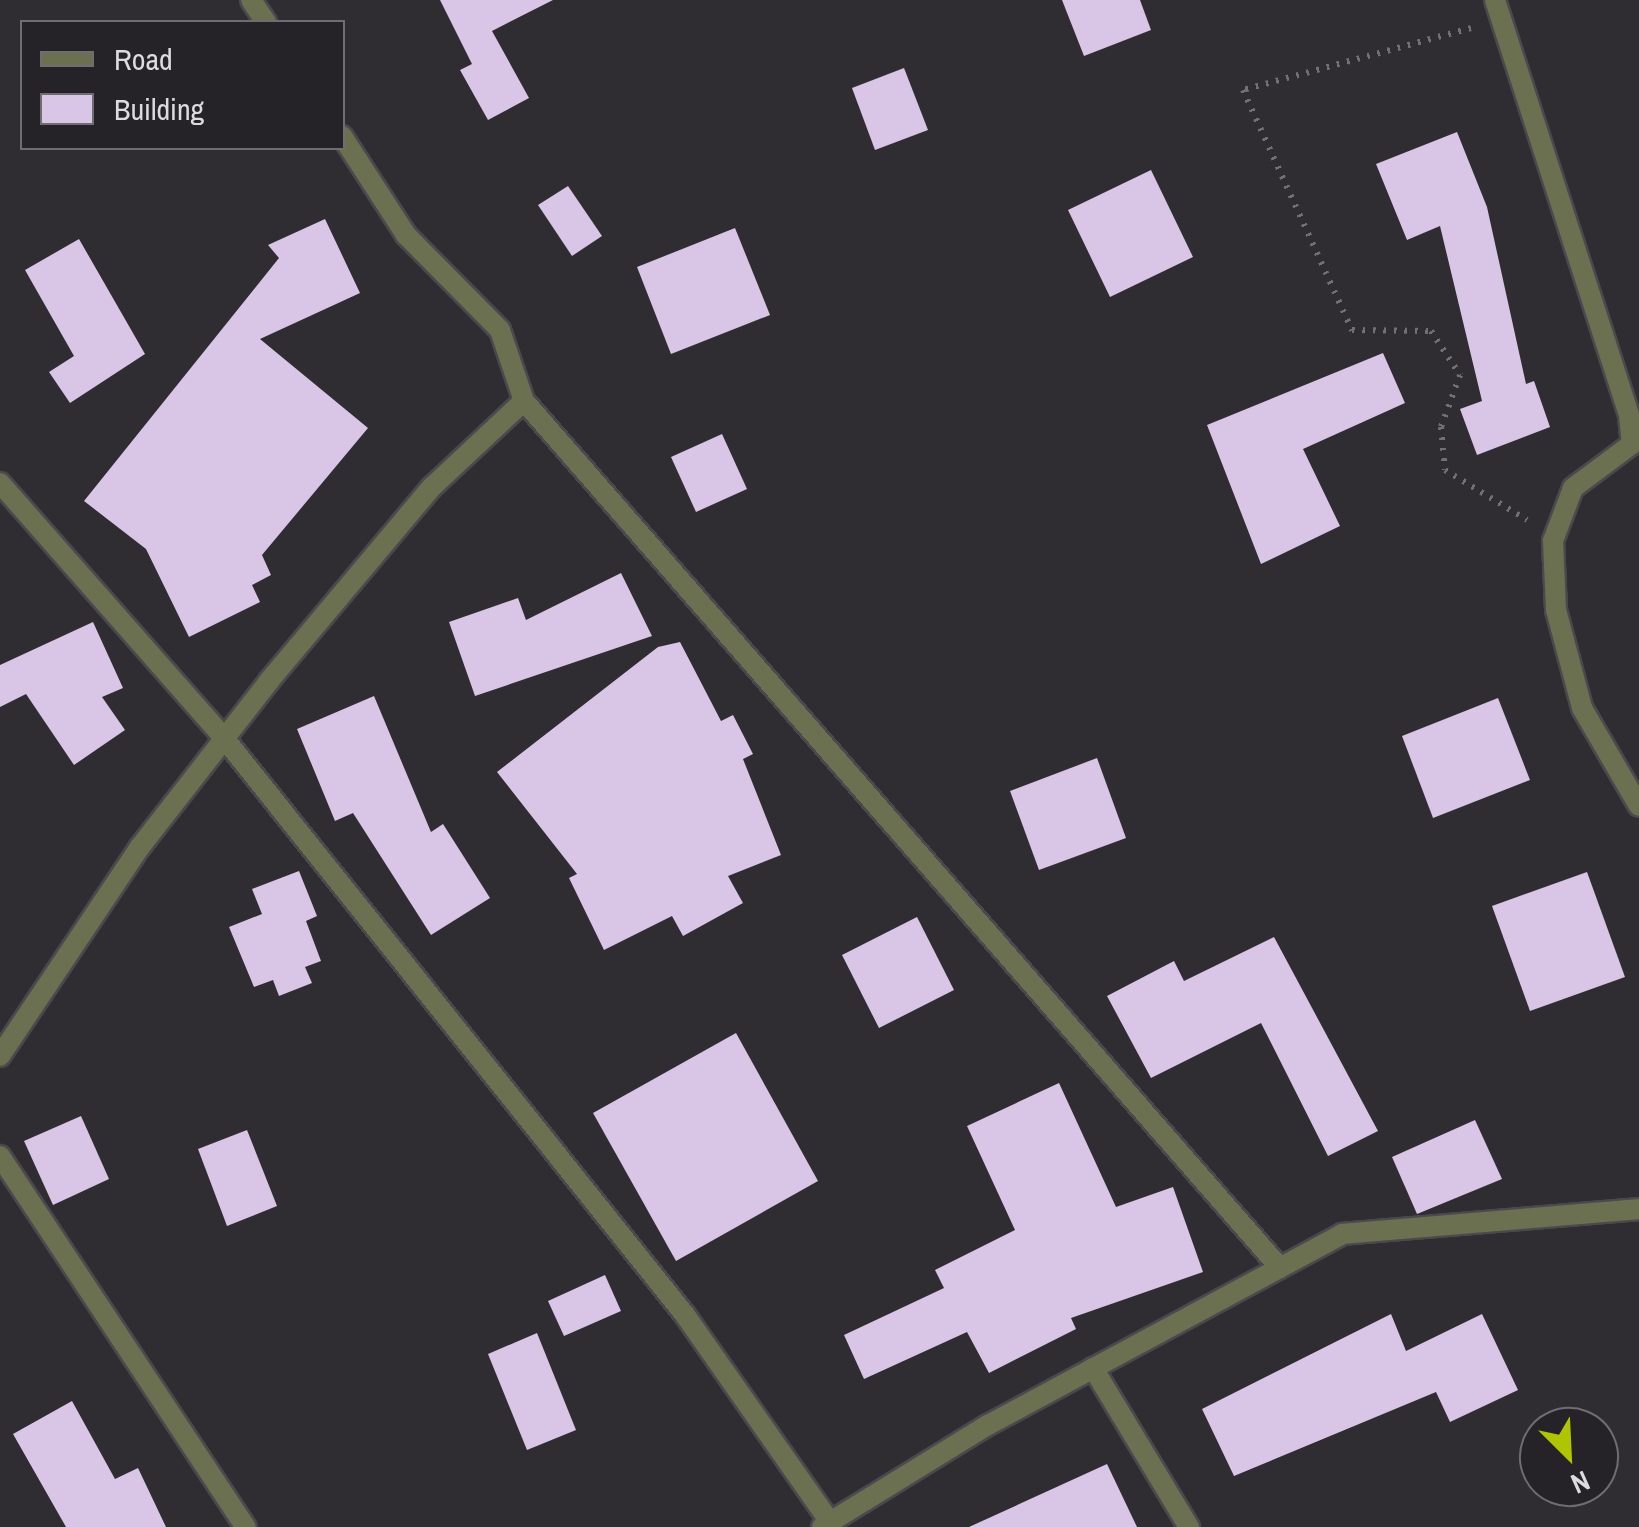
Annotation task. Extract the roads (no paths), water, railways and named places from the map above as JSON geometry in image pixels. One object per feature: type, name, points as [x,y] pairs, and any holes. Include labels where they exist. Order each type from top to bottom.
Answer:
[{"type":"street","points":[[1499,10],[1632,444],[1572,488],[1555,534],[1556,610],[1582,708],[1639,806]]},
{"type":"street","points":[[345,141],[406,235],[500,330],[524,401],[1280,1268]]},
{"type":"street","points":[[0,1056],[224,738],[432,487],[524,401]]},
{"type":"street","points":[[0,483],[224,738],[685,1315],[826,1524],[1093,1368],[1342,1234],[1639,1209]]},
{"type":"street","points":[[0,1156],[246,1527]]},
{"type":"street","points":[[1093,1368],[1189,1527]]}]
